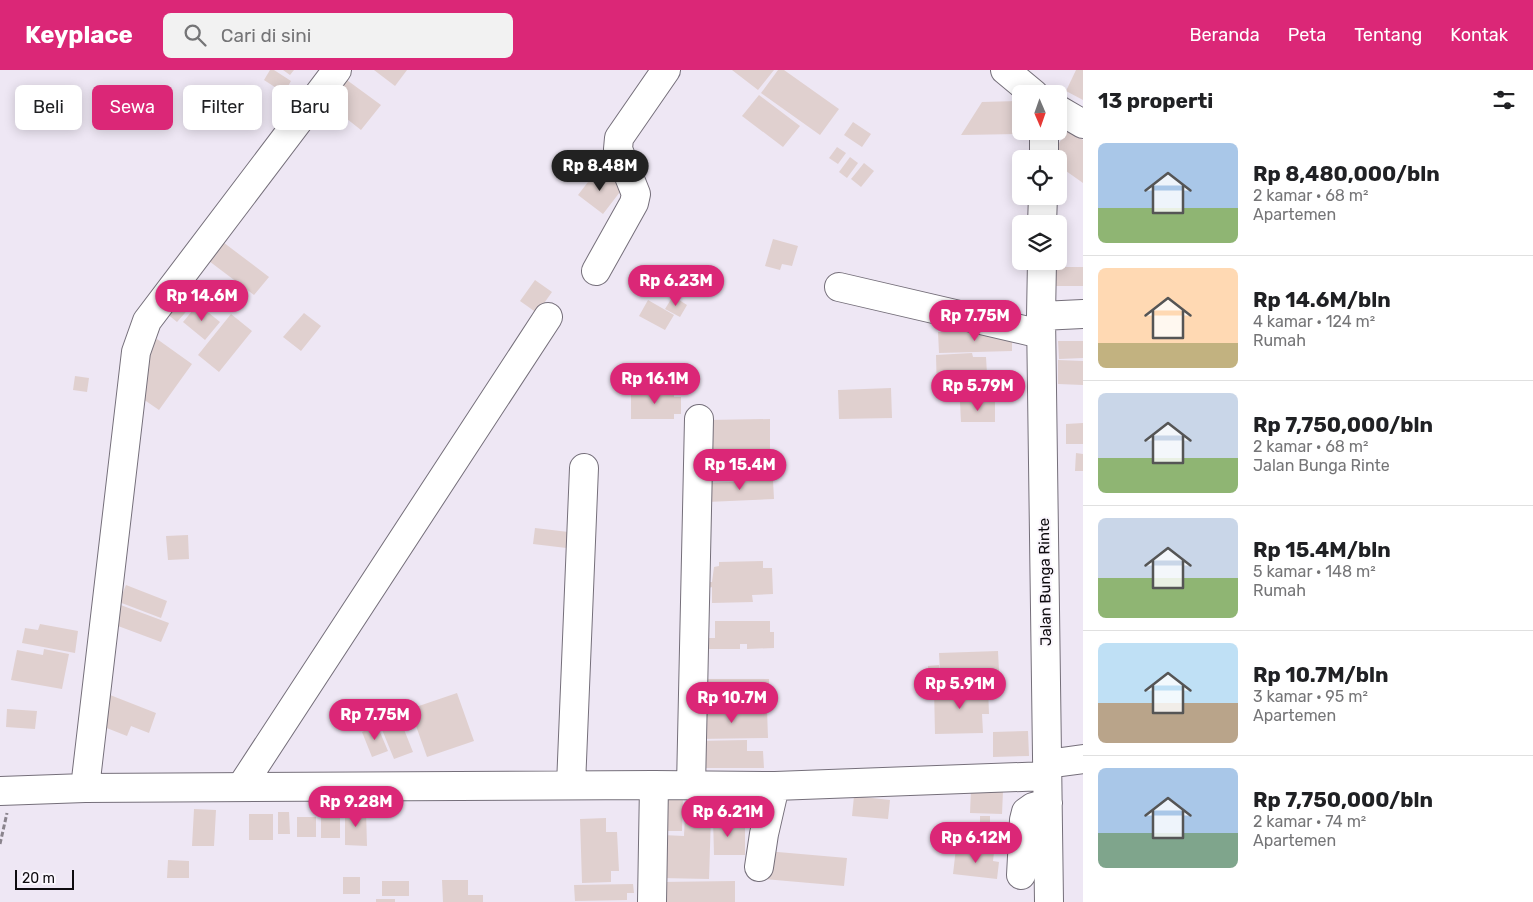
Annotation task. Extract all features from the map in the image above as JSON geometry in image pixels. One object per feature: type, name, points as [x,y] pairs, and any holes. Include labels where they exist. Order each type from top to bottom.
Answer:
[{"type":"street","points":[[85,788],[136,352],[147,321],[337,70]]},
{"type":"street","points":[[596,271],[634,203],[636,194],[618,149],[619,138],[666,70]]},
{"type":"street","points":[[1005,70],[1023,85]]},
{"type":"street","points":[[1068,115],[1083,124]]},
{"type":"street","name":"Jalan Bunga Rinte","points":[[1042,270],[1049,902]]},
{"type":"street","points":[[839,286],[1041,325],[1083,314]]},
{"type":"street","points":[[241,787],[548,316]]},
{"type":"street","points":[[691,786],[699,418]]},
{"type":"street","points":[[571,786],[584,468]]},
{"type":"street","points":[[6,791],[85,788],[775,786],[1047,770],[1083,758]]},
{"type":"street","points":[[652,902],[654,785]]},
{"type":"street","points":[[759,867],[775,786]]},
{"type":"street","points":[[1021,875],[1026,812],[1033,807],[1048,803]]},
{"type":"path","points":[[0,844],[6,791]]},
{"type":"building","points":[[270,70],[274,70],[291,81],[289,85],[272,85],[264,80]]},
{"type":"building","points":[[283,70],[294,70],[290,75]]},
{"type":"building","points":[[374,70],[407,70],[395,86]]},
{"type":"building","points":[[732,70],[774,70],[758,90]]},
{"type":"building","points":[[778,70],[784,70],[839,109],[820,135],[761,93]]},
{"type":"building","points":[[1076,70],[1083,70],[1083,100],[1068,92],[1068,87]]},
{"type":"building","points":[[340,75],[381,105],[361,130],[348,120],[348,85],[332,85]]},
{"type":"building","points":[[759,95],[800,126],[783,147],[742,116]]},
{"type":"building","points":[[1012,101],[1012,134],[961,135],[982,102]]},
{"type":"building","points":[[853,122],[871,134],[862,147],[844,135]]},
{"type":"building","points":[[1068,130],[1083,140],[1083,183],[1067,172],[1067,150],[1054,150],[1061,140],[1068,140]]},
{"type":"building","points":[[837,147],[846,153],[838,164],[829,158]]},
{"type":"building","points":[[850,157],[858,163],[847,178],[839,172]]},
{"type":"building","points":[[864,163],[874,171],[861,187],[851,179]]},
{"type":"building","points":[[598,169],[623,188],[603,214],[578,195]]},
{"type":"building","points":[[219,239],[269,277],[254,295],[205,258]]},
{"type":"building","points":[[773,239],[798,246],[792,266],[782,264],[780,270],[765,266]]},
{"type":"building","points":[[1067,267],[1083,267],[1083,286],[1055,286],[1055,270],[1067,270]]},
{"type":"building","points":[[669,271],[689,284],[680,298],[660,285]]},
{"type":"building","points":[[535,280],[552,292],[537,313],[520,301]]},
{"type":"building","points":[[178,287],[187,295],[184,299],[192,305],[177,322],[160,308]]},
{"type":"building","points":[[673,296],[687,305],[680,317],[665,309]]},
{"type":"building","points":[[648,300],[674,315],[665,330],[639,316]]},
{"type":"building","points":[[198,304],[220,322],[205,340],[183,322]]},
{"type":"building","points":[[304,313],[321,326],[301,351],[283,337]]},
{"type":"building","points":[[231,314],[252,331],[219,372],[198,355]]},
{"type":"building","points":[[1012,331],[1012,351],[939,353],[938,332]]},
{"type":"building","points":[[157,339],[192,364],[159,410],[143,399],[149,349]]},
{"type":"building","points":[[1058,341],[1083,341],[1083,358],[1059,359]]},
{"type":"building","points":[[972,353],[973,357],[986,357],[988,391],[937,394],[936,355]]},
{"type":"building","points":[[1058,360],[1083,361],[1083,385],[1058,384]]},
{"type":"building","points":[[75,376],[89,378],[87,392],[73,390]]},
{"type":"building","points":[[891,388],[892,418],[839,419],[838,390]]},
{"type":"building","points":[[631,391],[674,391],[674,397],[681,397],[681,414],[674,414],[674,419],[631,419]]},
{"type":"building","points":[[995,401],[995,422],[961,422],[960,402]]},
{"type":"building","points":[[770,419],[770,449],[707,450],[707,420]]},
{"type":"building","points":[[1083,423],[1083,444],[1066,444],[1066,424]]},
{"type":"building","points":[[714,453],[768,453],[768,477],[715,478]]},
{"type":"building","points":[[1076,453],[1083,454],[1083,471],[1075,471]]},
{"type":"building","points":[[773,480],[774,499],[707,502],[706,483]]},
{"type":"building","points":[[535,528],[577,533],[575,549],[533,544]]},
{"type":"building","points":[[188,535],[189,559],[168,560],[166,536]]},
{"type":"building","points":[[763,561],[763,568],[772,568],[773,594],[752,595],[753,602],[712,603],[712,587],[709,588],[709,582],[712,582],[714,567],[719,566],[719,562]]},
{"type":"building","points":[[126,585],[167,601],[161,618],[119,602]]},
{"type":"building","points":[[118,604],[169,623],[161,642],[110,623]]},
{"type":"building","points":[[715,621],[770,621],[770,632],[774,632],[774,648],[747,649],[747,644],[740,644],[740,649],[707,649],[707,638],[715,638]]},
{"type":"building","points":[[40,624],[78,631],[75,653],[22,643],[25,628],[38,630]]},
{"type":"building","points":[[44,649],[69,654],[62,689],[11,680],[17,650],[43,655]]},
{"type":"building","points":[[998,651],[999,671],[940,672],[939,653]]},
{"type":"building","points":[[939,665],[942,686],[929,686],[928,666]]},
{"type":"building","points":[[697,679],[769,679],[769,707],[697,706]]},
{"type":"building","points":[[988,686],[989,714],[982,714],[983,733],[935,734],[934,688]]},
{"type":"building","points":[[105,693],[156,713],[149,733],[131,726],[127,736],[94,723]]},
{"type":"building","points":[[457,693],[474,741],[427,757],[410,709]]},
{"type":"building","points":[[395,707],[413,752],[394,759],[376,715]]},
{"type":"building","points":[[7,709],[37,711],[35,729],[6,727]]},
{"type":"building","points":[[767,709],[768,738],[697,739],[697,710]]},
{"type":"building","points":[[377,725],[388,751],[372,757],[362,732]]},
{"type":"building","points":[[1028,731],[1029,756],[993,757],[993,732]]},
{"type":"building","points":[[747,740],[747,751],[763,751],[764,768],[696,768],[696,741]]},
{"type":"building","points":[[971,790],[1003,791],[1002,814],[970,813]]},
{"type":"building","points":[[662,793],[683,794],[682,831],[661,831]]},
{"type":"building","points":[[854,796],[890,800],[888,819],[852,816]]},
{"type":"building","points":[[194,809],[216,810],[214,846],[192,846]]},
{"type":"building","points":[[345,810],[366,810],[367,846],[345,845]]},
{"type":"building","points":[[278,812],[289,812],[290,834],[278,834]]},
{"type":"building","points":[[249,814],[273,814],[273,840],[249,840]]},
{"type":"building","points":[[685,815],[711,816],[709,879],[661,878],[663,835],[684,836]]},
{"type":"building","points":[[321,816],[340,816],[340,838],[321,838]]},
{"type":"building","points":[[980,816],[990,816],[990,825],[1010,824],[1010,837],[1005,837],[1006,846],[980,846]]},
{"type":"building","points":[[297,817],[316,817],[316,837],[297,837]]},
{"type":"building","points":[[606,818],[606,832],[617,832],[619,871],[611,871],[611,882],[582,883],[580,819]]},
{"type":"building","points":[[713,818],[731,818],[731,825],[745,825],[745,855],[714,855]]},
{"type":"building","points":[[956,848],[994,852],[993,861],[999,862],[997,879],[953,874]]},
{"type":"building","points":[[766,851],[847,858],[844,886],[764,879]]},
{"type":"building","points":[[168,860],[189,861],[189,878],[167,878]]},
{"type":"building","points":[[343,877],[360,877],[360,894],[343,894]]},
{"type":"building","points":[[442,880],[468,880],[468,895],[483,895],[483,902],[443,902]]},
{"type":"building","points":[[382,881],[409,881],[409,896],[382,896]]},
{"type":"building","points":[[735,881],[735,902],[661,902],[661,882]]},
{"type":"building","points":[[633,884],[634,893],[627,893],[627,900],[575,901],[574,885]]},
{"type":"building","points":[[376,899],[395,899],[395,902],[376,902]]}]
